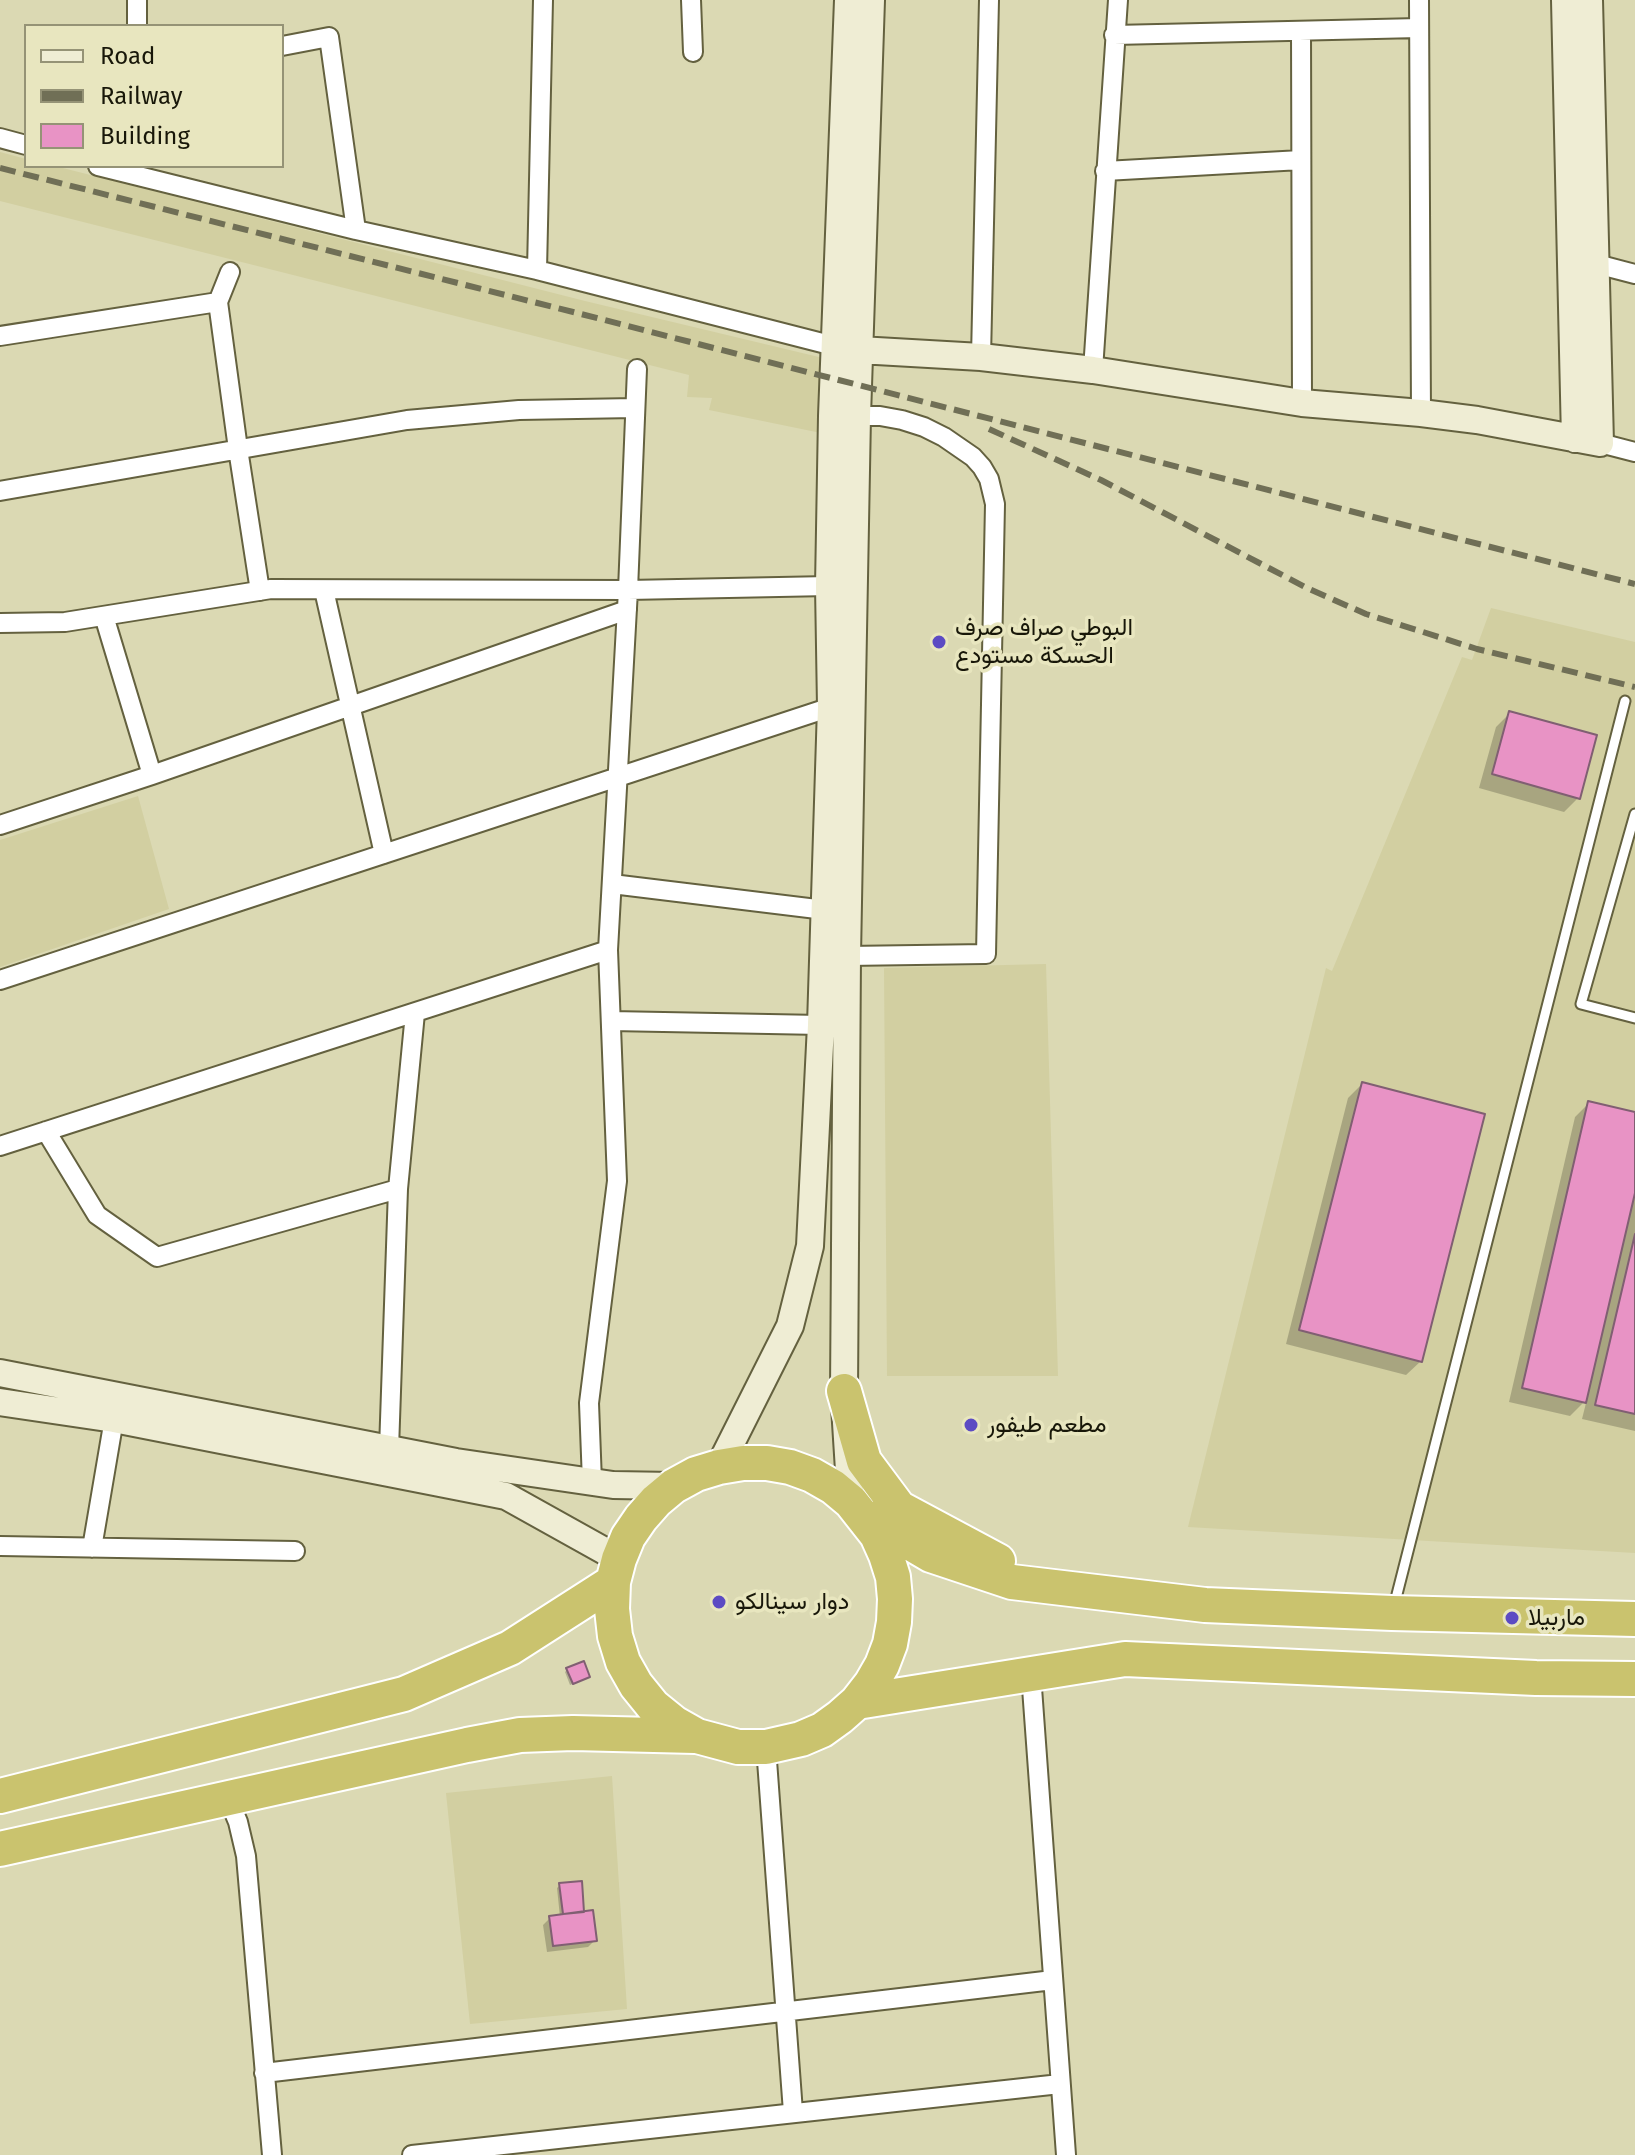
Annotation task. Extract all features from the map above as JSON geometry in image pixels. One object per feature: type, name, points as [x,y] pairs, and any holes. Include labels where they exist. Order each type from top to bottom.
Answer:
[{"type":"highway","points":[[844,1391],[864,1461],[899,1508],[1005,1565],[1205,1605]]},
{"type":"highway","points":[[697,1736],[653,1706],[623,1662],[615,1636],[612,1609],[616,1571],[628,1537],[656,1501],[696,1474],[743,1463],[790,1467],[812,1475],[833,1487],[858,1509],[931,1555],[1012,1582],[1205,1605],[1635,1619]]},
{"type":"highway","points":[[0,1849],[520,1735],[697,1736],[738,1747],[766,1747],[801,1739],[822,1730],[857,1702],[882,1665],[890,1644],[894,1622],[893,1577],[882,1545],[858,1509]]},
{"type":"highway","points":[[0,1796],[404,1694],[510,1648],[616,1571]]},
{"type":"highway","points":[[857,1702],[1125,1659],[1521,1677],[1635,1679]]},
{"type":"street","points":[[137,0],[137,24]]},
{"type":"street","points":[[537,270],[543,0]]},
{"type":"street","points":[[691,0],[693,52]]},
{"type":"street","points":[[847,348],[848,0]]},
{"type":"street","points":[[719,1467],[790,1326],[810,1246],[831,707],[829,586],[844,416],[871,0]]},
{"type":"street","points":[[981,357],[989,0]]},
{"type":"street","points":[[1093,370],[1118,0]]},
{"type":"street","points":[[1419,0],[1421,413]]},
{"type":"street","points":[[1565,0],[1583,261],[1588,441]]},
{"type":"street","points":[[1583,261],[1589,0]]},
{"type":"street","points":[[1114,35],[1419,28]]},
{"type":"street","points":[[1301,31],[1302,403]]},
{"type":"street","points":[[284,46],[329,37],[356,230]]},
{"type":"street","points":[[0,138],[24,144]]},
{"type":"street","points":[[1105,171],[1301,160]]},
{"type":"street","points":[[130,171],[356,230],[537,270],[847,348],[981,357],[1093,370],[1302,403],[1477,420],[1635,452]]},
{"type":"street","points":[[1583,261],[1635,274]]},
{"type":"street","points":[[230,272],[218,302],[260,591]]},
{"type":"street","points":[[0,336],[218,302]]},
{"type":"street","points":[[592,1482],[589,1403],[617,1181],[608,950],[637,369]]},
{"type":"street","points":[[0,491],[407,420],[519,410],[635,408]]},
{"type":"street","points":[[844,416],[847,956],[844,1391],[858,1509]]},
{"type":"street","points":[[844,416],[902,420],[944,437],[973,457],[989,479],[993,491],[994,535],[986,954],[847,956]]},
{"type":"street","points":[[0,623],[65,622],[260,591],[829,586]]},
{"type":"street","points":[[324,590],[384,854]]},
{"type":"street","points":[[0,825],[627,610]]},
{"type":"street","points":[[104,616],[152,775]]},
{"type":"street","points":[[0,980],[831,707]]},
{"type":"street","points":[[612,884],[825,910]]},
{"type":"street","points":[[0,1146],[608,950]]},
{"type":"street","points":[[389,1449],[398,1189],[415,1013]]},
{"type":"street","points":[[611,1021],[821,1025]]},
{"type":"street","points":[[46,1131],[97,1215],[157,1257],[398,1189]]},
{"type":"street","points":[[0,1373],[456,1462],[613,1485],[674,1486]]},
{"type":"street","points":[[0,1402],[114,1419],[506,1496],[616,1571]]},
{"type":"street","points":[[92,1548],[114,1419]]},
{"type":"street","points":[[0,1546],[295,1551]]},
{"type":"street","points":[[1031,1674],[1066,2155]]},
{"type":"street","points":[[766,1747],[793,2112]]},
{"type":"street","points":[[228,1798],[238,1822],[246,1856],[272,2155]]},
{"type":"street","points":[[264,2073],[1053,1980]]},
{"type":"street","points":[[412,2155],[1060,2084]]},
{"type":"lane","points":[[1392,1613],[1625,701]]},
{"type":"lane","points":[[1635,814],[1581,1004],[1635,1018]]},
{"type":"lane","points":[[1622,860],[1635,863]]},
{"type":"shaded area","points":[[0,152],[24,158],[24,168],[63,168],[585,301],[823,358],[821,433],[709,410],[712,398],[687,397],[689,375],[0,201]]},
{"type":"shaded area","points":[[1491,608],[1635,642],[1635,1553],[1188,1527],[1326,968],[1332,971],[1462,657],[1472,660]]},
{"type":"shaded area","points":[[138,796],[169,909],[0,967],[0,840]]},
{"type":"shaded area","points":[[1046,964],[1058,1376],[887,1376],[884,968]]},
{"type":"shaded area","points":[[612,1776],[627,2009],[470,2024],[446,1793]]},
{"type":"building","points":[[1509,711],[1597,735],[1580,799],[1492,774]]},
{"type":"building","points":[[1362,1082],[1485,1114],[1422,1362],[1299,1330]]},
{"type":"building","points":[[1588,1101],[1635,1112],[1635,1193],[1586,1403],[1522,1388]]},
{"type":"building","points":[[1635,1234],[1635,1414],[1595,1405]]},
{"type":"building","points":[[584,1661],[590,1677],[573,1684],[566,1668]]},
{"type":"building","points":[[582,1881],[584,1912],[563,1914],[559,1883]]},
{"type":"building","points":[[593,1910],[597,1941],[553,1946],[549,1916]]},
{"type":"railway","points":[[0,168],[1635,584]]},
{"type":"railway","points":[[989,429],[1101,480],[1307,588],[1366,614],[1477,649],[1635,687]]},
{"type":"place","name":"البوطي صراف صرف الحسكة مستودع","points":[[939,642]]},
{"type":"place","name":"مطعم طيفور","points":[[971,1425]]},
{"type":"place","name":"دوار سينالكو","points":[[719,1602]]},
{"type":"place","name":"ماربيلا","points":[[1512,1618]]}]
